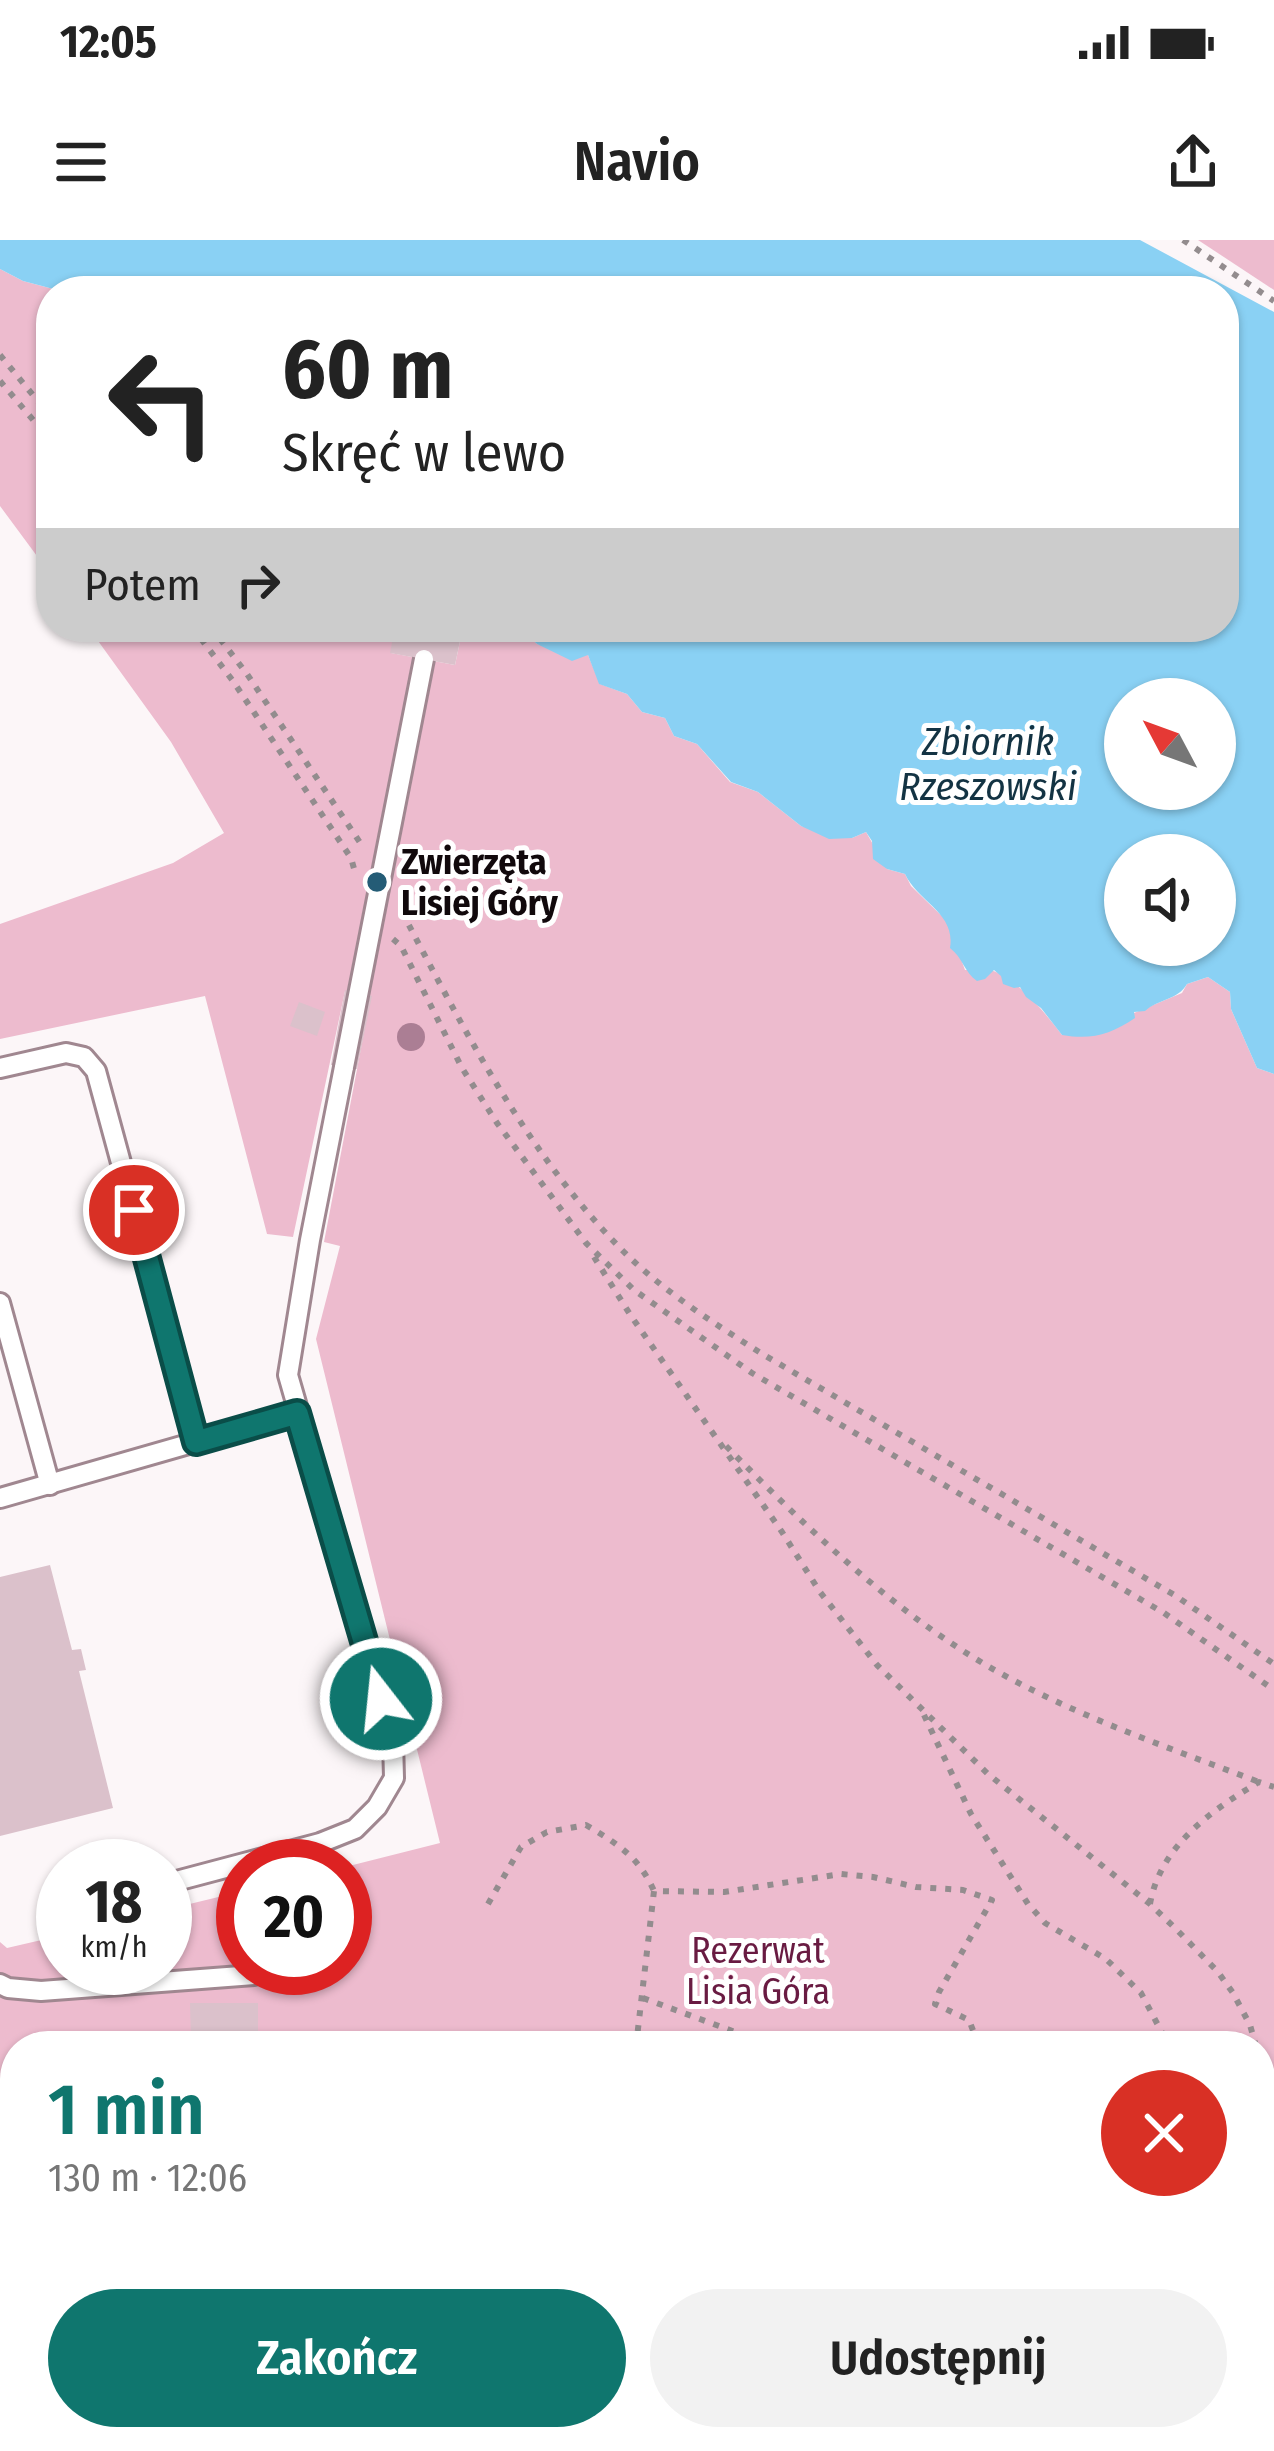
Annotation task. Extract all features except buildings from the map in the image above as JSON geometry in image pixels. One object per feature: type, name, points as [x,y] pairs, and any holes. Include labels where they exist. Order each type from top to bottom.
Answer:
[{"type":"lane","points":[[192,1877],[356,1829],[394,1778],[393,1740],[288,1375],[424,659]]},
{"type":"lane","points":[[0,1068],[66,1053],[84,1057],[97,1072],[196,1442]]},
{"type":"lane","points":[[0,1303],[50,1485]]},
{"type":"lane","points":[[0,1498],[297,1413]]},
{"type":"lane","points":[[0,1984],[40,1991],[216,1978]]},
{"type":"path","points":[[1183,240],[1237,276]]},
{"type":"path","points":[[1239,278],[1274,301]]},
{"type":"path","points":[[0,355],[36,399]]},
{"type":"path","points":[[0,381],[36,423]]},
{"type":"path","points":[[223,642],[365,850]]},
{"type":"path","points":[[397,902],[460,1024],[515,1111],[602,1228],[648,1274],[764,1355],[1176,1596],[1274,1664]]},
{"type":"path","points":[[1249,2031],[1218,1972],[1150,1904],[988,1774],[878,1665],[820,1592],[586,1243],[634,1291],[712,1347],[1165,1613],[1274,1690]]},
{"type":"path","points":[[712,1432],[827,1544],[957,1646],[1007,1677],[1098,1721],[1274,1787]]},
{"type":"path","points":[[922,1712],[971,1814],[1028,1904],[1045,1923],[1106,1959],[1141,1993],[1161,2031]]},
{"type":"path","points":[[1150,1904],[1161,1873],[1182,1840],[1210,1812],[1258,1782]]},
{"type":"path","points":[[488,1904],[521,1847],[548,1832],[586,1825],[616,1843],[644,1867],[654,1891],[638,2031]]},
{"type":"path","points":[[654,1891],[724,1892],[841,1874],[916,1887],[963,1889],[988,1898],[992,1900],[935,2004],[969,2020],[973,2031]]},
{"type":"path","points":[[643,1998],[732,2031]]},
{"type":"green space","points":[[1198,240],[1274,240],[1274,290]]},
{"type":"green space","points":[[0,269],[36,284],[36,555],[0,506]]},
{"type":"green space","name":"Rezerwat Lisia Góra","points":[[99,642],[393,642],[391,653],[455,665],[460,642],[535,642],[588,655],[600,684],[627,694],[642,712],[665,718],[674,736],[697,744],[730,782],[758,792],[801,826],[852,838],[866,832],[887,869],[905,874],[947,921],[965,970],[989,970],[1014,983],[1062,1035],[1134,1013],[1208,977],[1230,992],[1231,1009],[1257,1068],[1274,1074],[1274,2031],[0,2031],[0,1942],[7,1948],[36,1941],[36,1995],[192,1995],[192,1903],[216,1898],[216,1995],[372,1995],[372,1860],[440,1843],[316,1339],[340,1246],[324,1242],[371,996],[345,991],[293,1237],[267,1234],[205,996],[0,1039],[0,924],[173,863],[224,833],[171,742]]},
{"type":"water","name":"Zbiornik Rzeszowski","points":[[0,240],[1140,240],[1207,276],[36,276],[36,284],[0,269]]},
{"type":"water","name":"Zbiornik Rzeszowski","points":[[1239,293],[1274,312],[1274,1074],[1257,1068],[1231,1009],[1230,992],[1208,977],[1187,984],[1145,1011],[1134,1012],[1135,1018],[1109,1032],[1062,1035],[1020,987],[1003,984],[994,970],[985,979],[973,977],[950,948],[942,917],[905,874],[873,859],[866,832],[829,839],[801,826],[758,792],[731,782],[697,744],[674,736],[665,718],[642,712],[627,694],[599,684],[588,655],[572,661],[535,642],[1239,642]]},
{"type":"place","name":"Zwierzęta Lisiej Góry","points":[[377,882]]},
{"type":"route","points":[[134,1210],[196,1442],[297,1413],[381,1699]]}]
